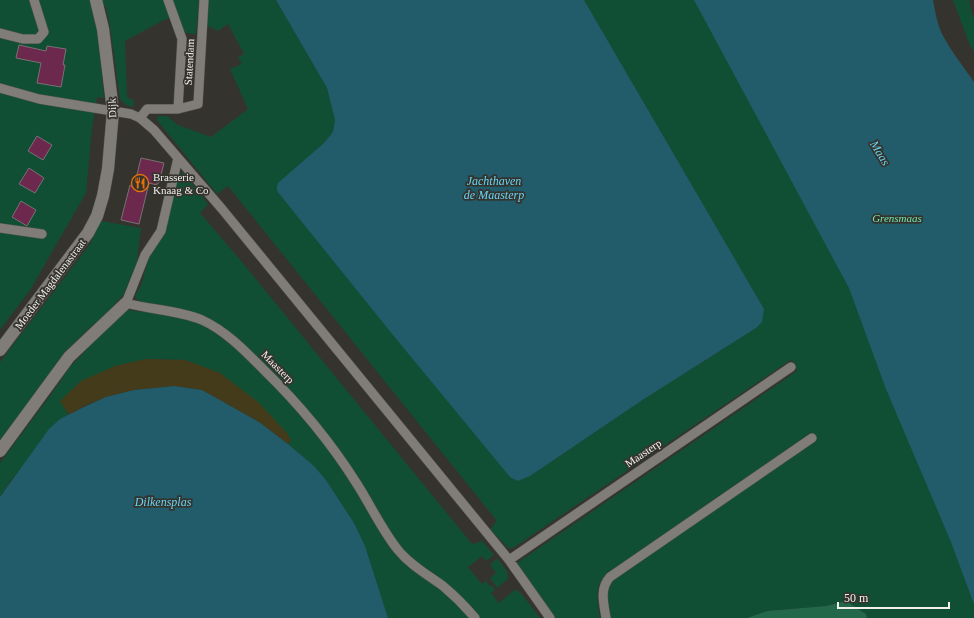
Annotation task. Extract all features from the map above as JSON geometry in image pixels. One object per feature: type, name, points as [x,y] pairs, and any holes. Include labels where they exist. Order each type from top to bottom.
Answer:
[{"type":"street","name":"Dijk","points":[[96,0],[103,29],[113,110],[108,169],[103,196],[97,216]]},
{"type":"street","name":"Moeder Magdalenastraat","points":[[0,350],[88,233],[97,216]]},
{"type":"street","points":[[0,451],[69,357],[126,304]]},
{"type":"lane","points":[[0,33],[23,39],[38,38],[44,32],[34,0]]},
{"type":"lane","name":"Statendam","points":[[168,0],[182,39],[178,109]]},
{"type":"lane","name":"Statendam","points":[[140,118],[147,109],[178,109],[198,104],[204,0]]},
{"type":"lane","points":[[0,88],[40,100],[113,110],[131,114],[140,118],[154,130],[232,221],[509,560],[550,618]]},
{"type":"lane","points":[[126,304],[145,255],[161,231],[178,158]]},
{"type":"lane","points":[[0,228],[42,234]]},
{"type":"lane","name":"Maasterp","points":[[126,304],[186,315],[201,320],[213,326],[237,344],[292,398],[329,442],[357,483],[381,525],[399,551],[414,566],[451,593],[475,618]]},
{"type":"lane","name":"Maasterp","points":[[509,560],[791,367]]},
{"type":"lane","points":[[606,618],[603,592],[606,581],[610,577],[812,438]]},
{"type":"green space","points":[[0,0],[91,0],[97,25],[104,98],[97,97],[92,129],[86,193],[30,290],[0,330]]},
{"type":"green space","points":[[101,0],[199,0],[196,34],[186,33],[173,17],[162,21],[125,41],[127,97],[134,101],[133,107],[126,105],[120,99],[106,6],[103,6]]},
{"type":"green space","points":[[207,0],[276,0],[327,88],[335,120],[333,132],[324,143],[277,187],[277,191],[518,481],[530,476],[644,399],[756,328],[764,309],[584,0],[813,0],[974,191],[974,618],[867,618],[866,614],[846,601],[826,606],[767,611],[747,618],[611,618],[608,592],[612,582],[616,578],[749,485],[817,441],[812,432],[609,572],[600,583],[597,593],[600,618],[553,618],[517,563],[797,371],[792,359],[513,548],[508,548],[490,529],[497,521],[228,186],[217,194],[157,120],[158,116],[167,116],[178,125],[211,137],[248,109],[230,69],[242,64],[238,57],[244,54],[228,24],[218,31],[208,26],[205,15]]},
{"type":"green space","points":[[953,0],[969,0],[974,19],[974,52],[969,43]]},
{"type":"green space","points":[[183,172],[208,204],[200,213],[242,262],[472,544],[482,541],[494,555],[486,561],[482,556],[468,567],[482,584],[486,581],[490,586],[491,585],[495,590],[491,593],[499,603],[516,589],[519,593],[521,593],[540,618],[479,618],[402,551],[335,446],[223,330],[139,302],[135,296],[142,283],[150,252],[173,201],[179,174]]},
{"type":"green space","points":[[101,221],[141,228],[137,262],[124,294],[106,314],[63,354],[0,441],[0,362],[90,244]]},
{"type":"green space","points":[[128,310],[179,316],[203,324],[233,344],[286,396],[340,463],[381,530],[471,618],[388,618],[365,546],[354,523],[326,480],[314,466],[288,444],[291,440],[220,373],[185,360],[146,359],[115,366],[60,401],[69,415],[60,419],[10,482],[0,497],[0,463],[70,367],[112,323]]},
{"type":"green space","points":[[497,558],[507,571],[508,579],[497,588],[490,578],[496,573],[490,565]]},
{"type":"green space","points":[[846,601],[866,614],[867,618],[747,618],[767,611],[826,606]]},
{"type":"sand","points":[[146,359],[185,360],[220,373],[258,402],[287,433],[291,440],[288,444],[259,422],[202,390],[174,386],[134,390],[106,397],[86,405],[69,415],[60,401],[81,381],[115,366]]},
{"type":"water","name":"Jachthaven de Maasterp","points":[[276,0],[584,0],[764,309],[762,322],[756,328],[644,399],[530,476],[518,481],[510,477],[277,191],[278,183],[324,143],[333,132],[335,120],[327,88]]},
{"type":"water","name":"Grensmaas","points":[[694,0],[933,0],[937,21],[942,34],[974,82],[974,604],[951,542],[886,389],[849,288]]},
{"type":"water","name":"Dilkensplas","points":[[174,386],[202,390],[259,422],[314,466],[326,480],[354,523],[365,546],[388,618],[0,618],[0,497],[49,429],[60,419],[106,397],[134,390]]},
{"type":"building","points":[[19,45],[46,51],[47,46],[66,49],[61,87],[37,83],[41,63],[16,58]]},
{"type":"building","points":[[37,136],[52,145],[43,160],[28,151]]},
{"type":"building","points":[[141,158],[164,163],[159,183],[157,183],[157,185],[149,183],[139,224],[121,220],[130,185],[134,187]]},
{"type":"building","points":[[29,168],[44,178],[35,193],[19,184]]},
{"type":"building","points":[[21,201],[36,210],[27,226],[12,217]]},
{"type":"place","name":"Brasserie Knaag & Co","points":[[140,183]]},
{"type":"water label","name":"Maas","points":[[880,153]]}]
